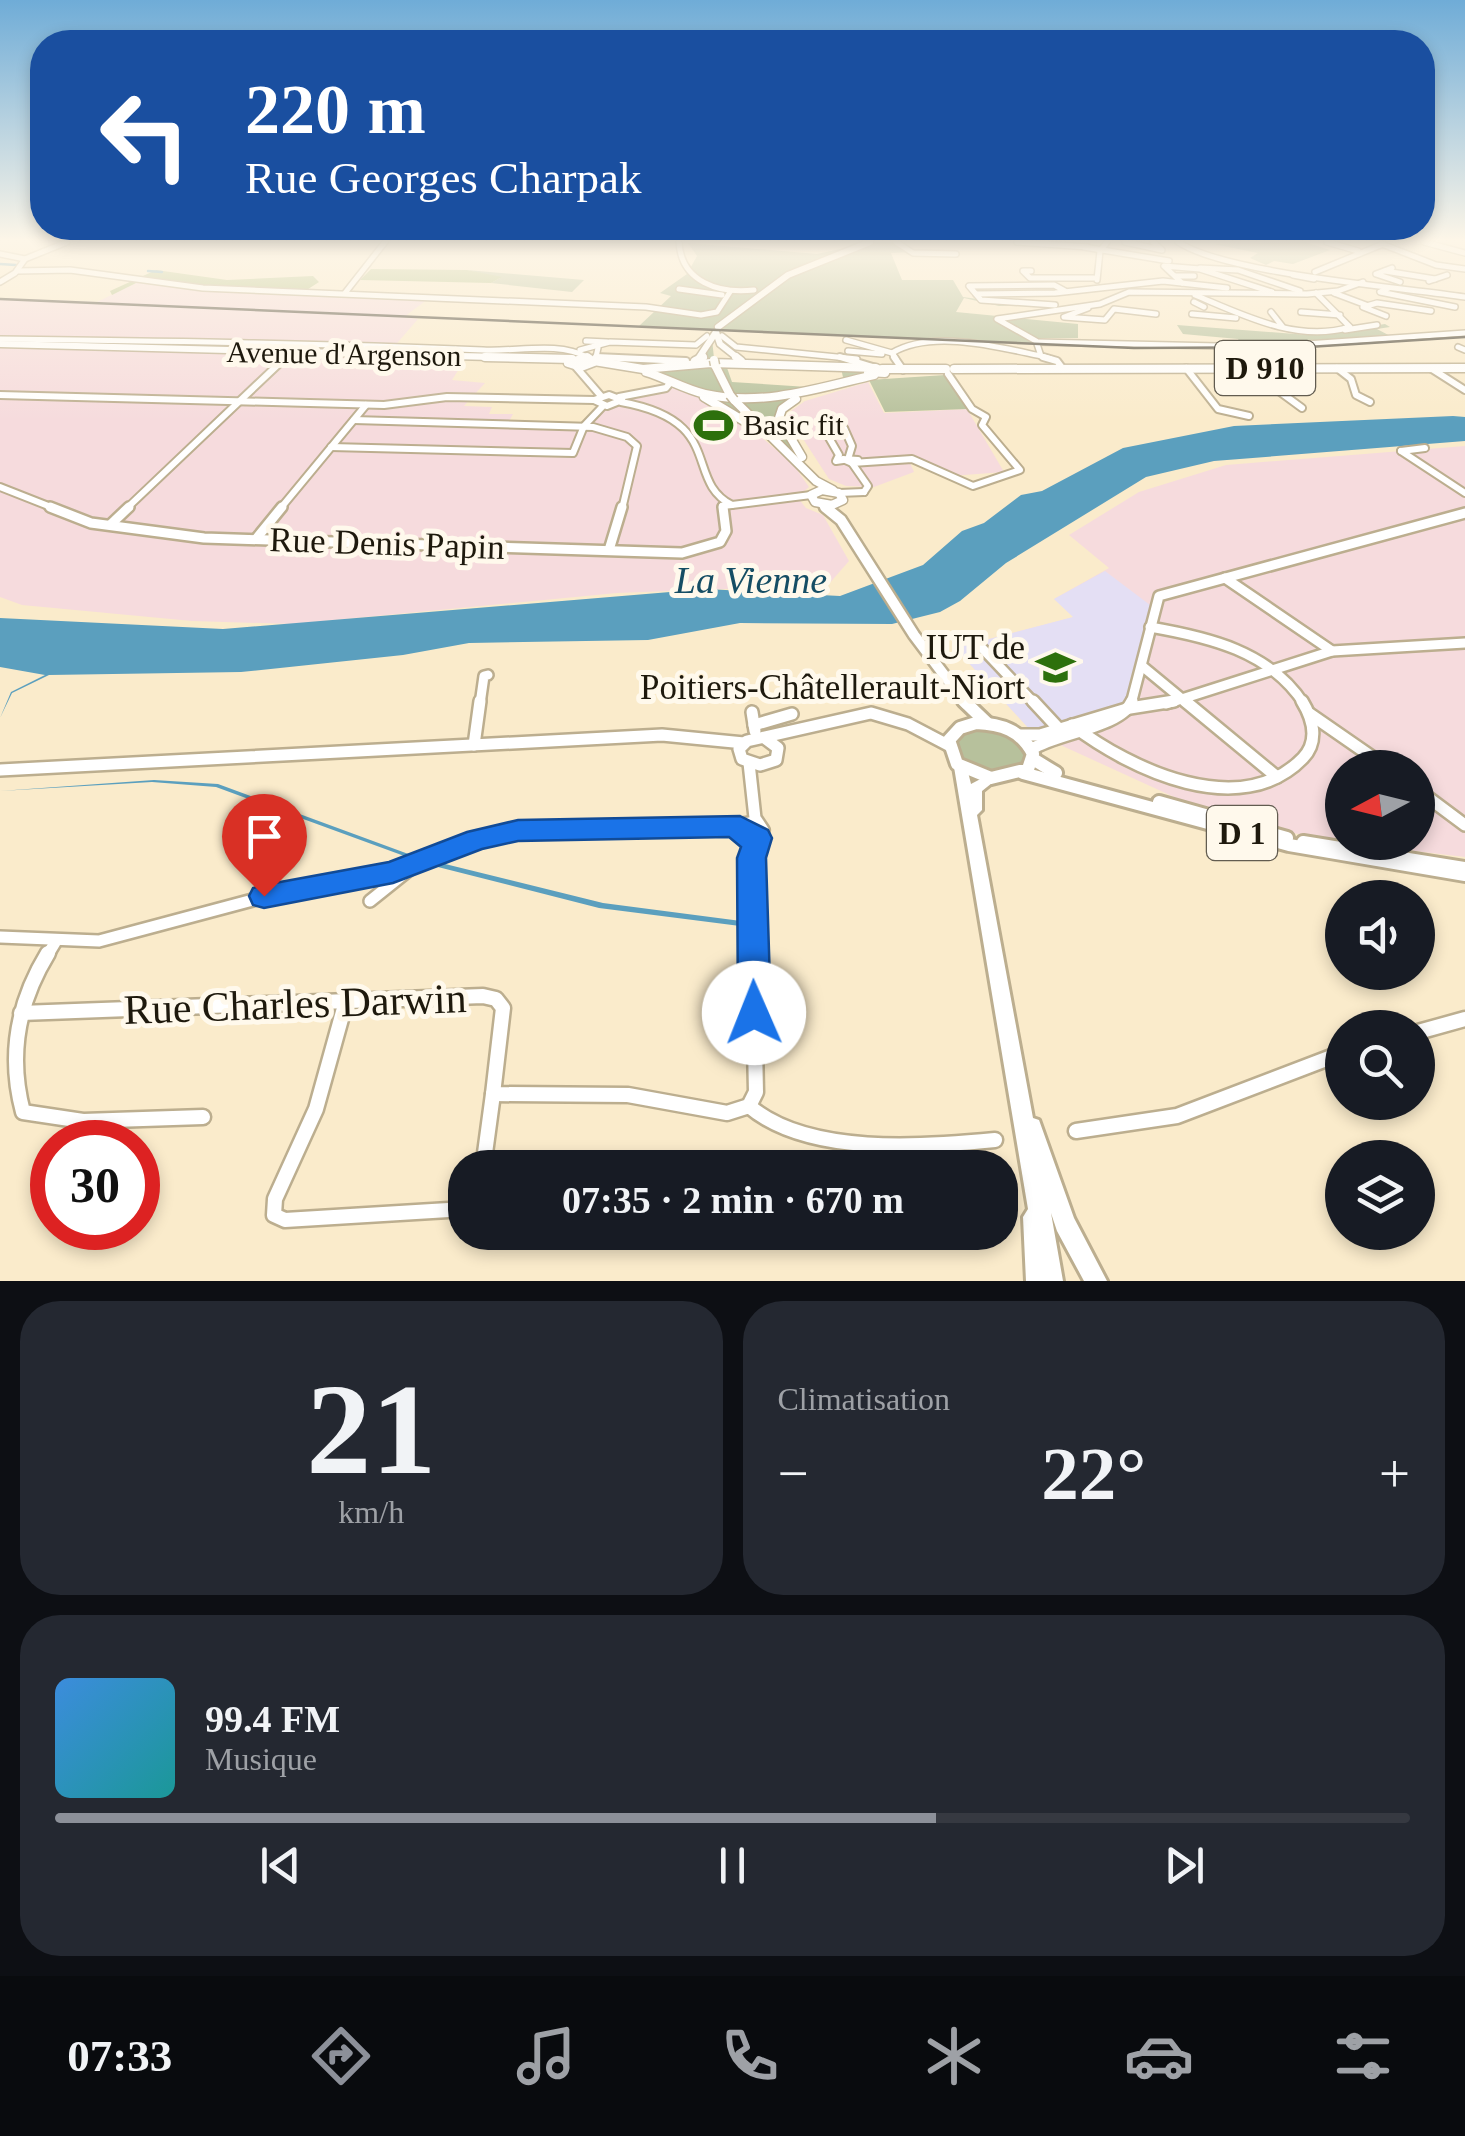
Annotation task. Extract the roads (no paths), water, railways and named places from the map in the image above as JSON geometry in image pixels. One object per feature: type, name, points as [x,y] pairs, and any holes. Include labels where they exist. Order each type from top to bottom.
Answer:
[{"type":"highway","points":[[960,767],[1022,1095],[1052,1281]]},
{"type":"highway","points":[[974,828],[975,789],[990,779]]},
{"type":"highway","points":[[1022,1095],[1059,1206],[1096,1281]]},
{"type":"highway","points":[[1032,1165],[1037,1281]]},
{"type":"main road","points":[[670,367],[702,358],[740,302]]},
{"type":"main road","points":[[744,302],[718,331],[714,363],[732,398],[807,470]]},
{"type":"main road","points":[[718,331],[719,343],[734,358],[772,364]]},
{"type":"main road","name":"Avenue d'Argenson","points":[[0,342],[274,353],[299,350],[581,364],[639,371],[702,393],[739,398],[826,390],[877,371]]},
{"type":"main road","name":"Avenue d'Argenson","points":[[0,342],[299,350],[636,368],[772,364],[877,371],[1064,368]]},
{"type":"main road","name":"D 910","points":[[1064,368],[1465,368]]},
{"type":"main road","name":"D 910","points":[[1235,368],[1262,368]]},
{"type":"main road","name":"D 910","points":[[1338,368],[1465,368]]},
{"type":"main road","points":[[672,380],[779,442]]},
{"type":"main road","points":[[826,390],[795,400],[780,412],[781,424],[816,495],[841,520],[914,635],[972,712],[987,723],[1021,735],[1033,754],[1023,774],[990,779],[960,767],[948,745],[961,728],[964,713],[930,658]]},
{"type":"main road","points":[[816,495],[839,496]]},
{"type":"main road","points":[[816,495],[839,496]]},
{"type":"main road","points":[[839,496],[841,520]]},
{"type":"main road","points":[[961,728],[987,723]]},
{"type":"main road","name":"D 1","points":[[1033,754],[1052,772],[1288,838],[1465,869]]},
{"type":"main road","name":"D 1","points":[[1023,774],[1289,846],[1465,869]]},
{"type":"street","points":[[534,302],[646,307],[702,315],[717,312],[724,302]]},
{"type":"street","points":[[1007,302],[1026,305]]},
{"type":"street","points":[[1100,302],[1064,317],[1105,320],[1114,309]]},
{"type":"street","points":[[1194,302],[1209,304]]},
{"type":"street","points":[[1205,302],[1248,318],[1324,332],[1375,325],[1302,312]]},
{"type":"street","points":[[1216,302],[1192,314],[1248,318]]},
{"type":"street","points":[[1226,310],[1246,306],[1244,302]]},
{"type":"street","points":[[1326,302],[1348,318],[1350,327],[1345,330]]},
{"type":"street","points":[[1346,302],[1419,314],[1431,310]]},
{"type":"street","points":[[1320,309],[1356,302]]},
{"type":"street","points":[[1439,302],[1455,307]]},
{"type":"street","points":[[1000,306],[1094,304],[1156,314]]},
{"type":"street","points":[[1068,305],[998,319],[1037,342],[1243,347],[1465,333]]},
{"type":"street","points":[[1365,306],[1386,316]]},
{"type":"street","points":[[1271,312],[1282,326]]},
{"type":"street","points":[[1309,324],[1324,332]]},
{"type":"street","points":[[718,331],[739,347],[862,359],[877,371]]},
{"type":"street","points":[[696,357],[698,345],[707,336]]},
{"type":"street","points":[[586,340],[698,345]]},
{"type":"street","points":[[846,340],[892,353],[901,369]]},
{"type":"street","points":[[0,342],[299,350],[580,350],[610,342]]},
{"type":"street","points":[[1037,342],[1042,356]]},
{"type":"street","points":[[892,353],[896,347],[918,345],[996,350],[1042,356],[1064,368]]},
{"type":"street","points":[[918,345],[926,348]]},
{"type":"street","points":[[1243,347],[1262,368]]},
{"type":"street","points":[[598,348],[598,359],[686,362]]},
{"type":"street","points":[[110,524],[299,350]]},
{"type":"street","points":[[580,350],[581,364],[603,406]]},
{"type":"street","points":[[836,355],[846,351],[892,353]]},
{"type":"street","points":[[1186,368],[1218,408],[1249,416]]},
{"type":"street","points":[[1235,368],[1256,390]]},
{"type":"street","points":[[1338,368],[1352,379],[1356,396],[1370,402]]},
{"type":"street","points":[[1250,369],[1302,408]]},
{"type":"street","points":[[1432,369],[1465,390]]},
{"type":"street","points":[[332,447],[573,454],[584,426],[603,406],[670,385],[639,371]]},
{"type":"street","points":[[824,429],[839,455],[836,461],[912,459],[973,486],[1020,470],[982,425],[986,418],[972,409],[950,372]]},
{"type":"street","points":[[0,395],[366,405],[443,397],[620,399],[652,410],[692,433],[701,447],[716,494],[726,505],[816,495]]},
{"type":"street","points":[[256,539],[366,405]]},
{"type":"street","points":[[354,420],[584,426],[619,433],[638,451],[609,550]]},
{"type":"street","points":[[839,496],[864,492],[868,486],[851,460],[852,447],[844,428]]},
{"type":"street","points":[[1425,448],[1401,450],[1465,493]]},
{"type":"street","name":"Rue Denis Papin","points":[[0,487],[91,523],[194,538],[664,552],[697,551],[716,544],[726,532],[726,505]]},
{"type":"street","points":[[1130,708],[1159,596],[1465,513]]},
{"type":"street","points":[[1224,578],[1332,651]]},
{"type":"street","points":[[1075,728],[1126,763],[1178,780],[1227,786],[1277,777],[1309,752],[1314,736],[1310,714],[1292,686],[1272,669],[1212,640],[1150,628]]},
{"type":"street","points":[[1021,735],[1113,719],[1130,708],[1153,708],[1332,651],[1465,643]]},
{"type":"street","points":[[980,646],[1059,729]]},
{"type":"street","points":[[1142,666],[1277,777]]},
{"type":"street","points":[[474,744],[484,676],[488,675]]},
{"type":"street","points":[[752,712],[761,739],[778,748]]},
{"type":"street","points":[[0,770],[672,735],[741,748],[761,739],[863,713],[908,724],[961,728]]},
{"type":"street","points":[[754,726],[792,714]]},
{"type":"street","points":[[1310,714],[1362,750]]},
{"type":"street","points":[[908,724],[948,745]]},
{"type":"street","points":[[1033,754],[1075,728]]},
{"type":"street","points":[[778,748],[804,729]]},
{"type":"street","points":[[485,1150],[492,1094],[628,1095],[726,1113],[749,1106],[756,1092],[752,858],[748,830],[753,788],[749,764],[741,748]]},
{"type":"street","points":[[753,788],[766,765],[778,756],[778,748]]},
{"type":"street","points":[[749,764],[766,765]]},
{"type":"street","points":[[1435,803],[1465,825]]},
{"type":"street","points":[[0,937],[99,942],[264,896],[410,868],[477,839],[518,831],[748,830]]},
{"type":"street","points":[[370,901],[410,868]]},
{"type":"street","points":[[56,941],[38,970],[21,1014],[15,1052],[21,1106],[34,1117],[203,1117]]},
{"type":"street","name":"Rue Charles Darwin","points":[[21,1014],[484,996],[496,999],[503,1015],[492,1094]]},
{"type":"street","points":[[346,1000],[316,1109],[276,1199],[274,1215],[285,1220],[448,1210]]},
{"type":"street","points":[[1435,1027],[1465,1019]]},
{"type":"street","points":[[1076,1131],[1177,1116],[1325,1059]]},
{"type":"street","points":[[749,1106],[770,1122],[871,1147],[914,1148],[996,1140]]},
{"type":"water","points":[[1465,417],[1465,441],[1214,461],[1146,477],[1006,563],[960,601],[940,612],[892,624],[740,623],[648,640],[469,643],[403,655],[241,672],[49,675],[12,693],[0,718],[11,692],[45,675],[0,667],[0,618],[223,629],[706,589],[840,596],[923,565],[962,531],[984,523],[1021,495],[1042,491],[1123,448],[1234,426]]},
{"type":"water","points":[[154,780],[218,784],[422,859],[418,861],[216,787],[152,782],[0,791]]},
{"type":"water","points":[[437,862],[603,903],[741,921],[740,926],[599,908],[430,865]]},
{"type":"railway","points":[[64,302],[1134,348],[1308,347],[1465,337]]},
{"type":"place","name":"Basic fit","points":[[713,425]]},
{"type":"place","name":"IUT de Poitiers-Châtellerault-Niort","points":[[1055,667]]},
{"type":"water label","name":"La Vienne","points":[[751,580]]}]
